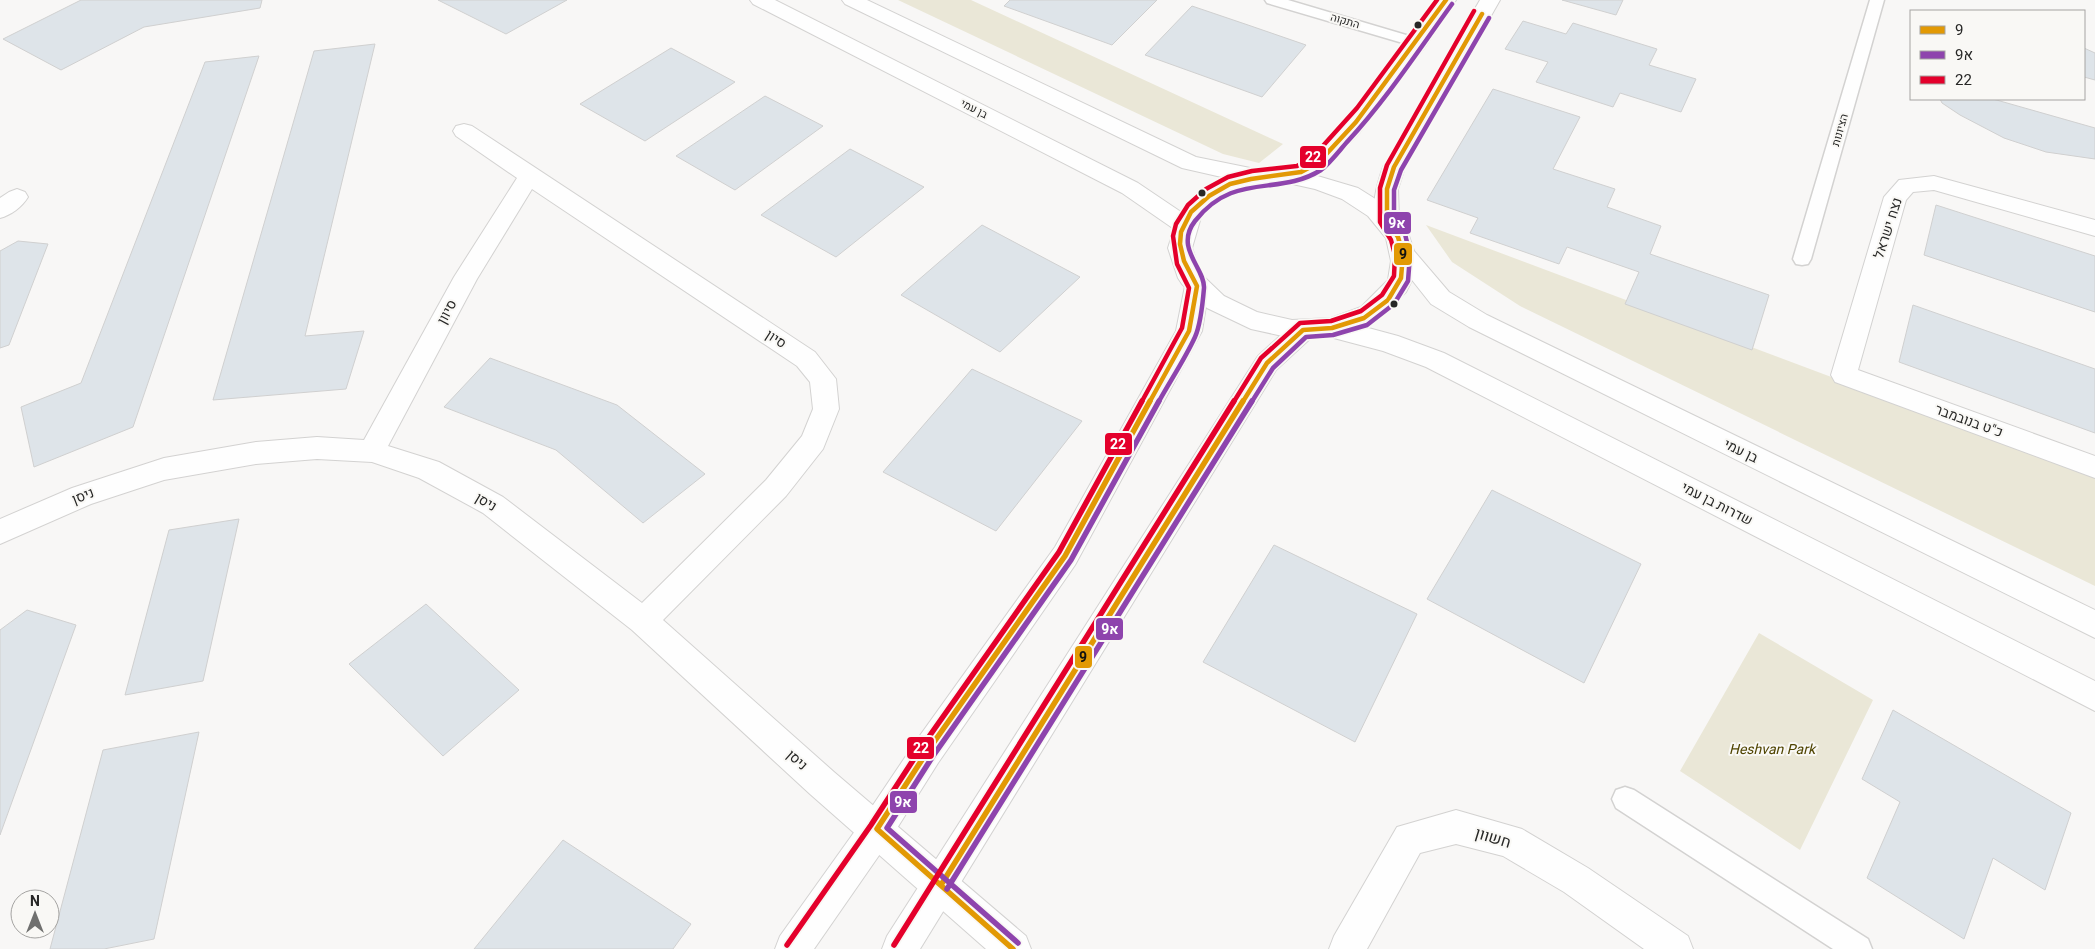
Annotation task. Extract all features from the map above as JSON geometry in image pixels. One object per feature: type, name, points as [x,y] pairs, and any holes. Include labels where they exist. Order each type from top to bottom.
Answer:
[{"type":"street","name":"בן עמי","points":[[760,0],[1130,188],[1184,225]]},
{"type":"street","points":[[852,0],[1190,163],[1260,177],[1288,176],[1317,181],[1344,190],[1368,204],[1387,221],[1398,237],[1403,254],[1401,278],[1388,300],[1364,318],[1332,328],[1303,330],[1271,327],[1242,317],[1217,303],[1197,286],[1182,258],[1180,241],[1184,225],[1195,208],[1212,193],[1234,183],[1260,177]]},
{"type":"street","points":[[1288,176],[1316,165],[1352,127],[1418,43],[1446,0]]},
{"type":"street","points":[[1387,221],[1387,189],[1394,167],[1490,0]]},
{"type":"street","name":"סיון","points":[[464,131],[806,359],[823,379],[826,409],[812,441],[776,488],[643,622]]},
{"type":"street","name":"סיוון","points":[[372,452],[466,277],[529,176]]},
{"type":"street","name":"נצח ישראל","points":[[1844,375],[1895,197],[1907,184],[1934,183],[2095,228]]},
{"type":"street","name":"בן עמי","points":[[1403,254],[1440,298],[1478,321],[2095,625]]},
{"type":"street","points":[[793,949],[877,830],[927,752],[1066,556],[1189,331],[1197,286]]},
{"type":"street","name":"שדרות בן עמי","points":[[1332,328],[1377,339],[1435,360],[2095,697]]},
{"type":"street","points":[[900,949],[1267,363],[1303,330]]},
{"type":"street","name":"כ\"ט בנובמבר","points":[[1844,375],[2095,467]]},
{"type":"street","name":"ניסן","points":[[0,532],[82,496],[164,469],[256,453],[317,448],[372,452],[429,470],[493,505],[643,622],[822,783],[1013,949]]},
{"type":"street","name":"חשוון","points":[[1347,949],[1409,839],[1456,827],[1510,841],[1576,880],[1674,949]]},
{"type":"lane","name":"התקוה","points":[[1272,0],[1418,43]]},
{"type":"lane","name":"הציונות","points":[[1802,260],[1877,0]]},
{"type":"lane","points":[[1625,799],[1858,949]]},
{"type":"green space","points":[[898,0],[971,0],[1283,144],[1259,163],[1223,154]]},
{"type":"green space","points":[[1426,225],[2095,476],[2095,586],[1520,306],[1452,262]]},
{"type":"green space","name":"Heshvan Park","points":[[1759,633],[1873,700],[1800,850],[1680,771]]},
{"type":"building","points":[[81,0],[262,0],[260,8],[144,27],[61,70],[3,39]]},
{"type":"building","points":[[438,0],[567,0],[506,34]]},
{"type":"building","points":[[1010,0],[1157,0],[1112,45],[1004,6]]},
{"type":"building","points":[[1562,0],[1623,0],[1616,15]]},
{"type":"building","points":[[1192,6],[1306,45],[1262,97],[1145,55]]},
{"type":"building","points":[[1523,21],[1566,34],[1573,23],[1657,49],[1649,65],[1696,79],[1681,112],[1620,93],[1613,107],[1536,82],[1548,62],[1505,49]]},
{"type":"building","points":[[375,44],[305,336],[364,331],[346,389],[213,400],[314,51]]},
{"type":"building","points":[[671,48],[735,82],[645,141],[580,104]]},
{"type":"building","points":[[2085,48],[2095,53],[2095,80],[2085,77]]},
{"type":"building","points":[[259,56],[133,427],[34,467],[21,407],[81,383],[205,62]]},
{"type":"building","points":[[1493,89],[1580,117],[1553,169],[1615,189],[1607,207],[1661,226],[1650,254],[1769,295],[1752,350],[1625,304],[1639,272],[1567,247],[1559,264],[1470,233],[1478,218],[1427,200]]},
{"type":"building","points":[[765,96],[823,126],[735,190],[676,156]]},
{"type":"building","points":[[1940,100],[1997,100],[2095,128],[2095,159],[2046,152],[2004,138],[1960,115]]},
{"type":"building","points":[[850,149],[924,187],[836,257],[761,215]]},
{"type":"building","points":[[1936,205],[2095,256],[2095,312],[1924,255]]},
{"type":"building","points":[[982,225],[1080,277],[1000,352],[901,295]]},
{"type":"building","points":[[18,241],[48,244],[9,345],[0,348],[0,251]]},
{"type":"building","points":[[1913,305],[2095,369],[2095,433],[1899,362]]},
{"type":"building","points":[[490,358],[617,405],[705,474],[643,523],[556,450],[444,407]]},
{"type":"building","points":[[972,369],[1082,421],[996,531],[883,472]]},
{"type":"building","points":[[1492,490],[1641,564],[1584,683],[1427,599]]},
{"type":"building","points":[[239,519],[203,681],[125,695],[169,530]]},
{"type":"building","points":[[1274,545],[1417,614],[1355,742],[1203,662]]},
{"type":"building","points":[[426,604],[519,690],[443,756],[349,664]]},
{"type":"building","points":[[27,610],[76,625],[0,835],[0,630]]},
{"type":"building","points":[[1893,710],[2071,813],[2045,890],[1993,858],[1964,939],[1867,878],[1900,802],[1862,779]]},
{"type":"building","points":[[199,732],[154,939],[104,949],[50,949],[53,939],[60,939],[60,911],[103,750]]},
{"type":"building","points":[[563,840],[691,924],[673,949],[474,949]]},
{"type":"transit line","name":"22","points":[[787,945],[871,825],[921,748],[1059,552],[1182,328],[1189,288],[1177,264],[1173,236],[1176,224],[1188,205],[1206,189],[1228,177],[1252,171],[1297,166],[1312,158],[1357,108],[1437,0]]},
{"type":"transit line","name":"9","points":[[1013,949],[877,829],[927,752],[1065,556],[1189,331],[1197,286],[1188,271],[1180,244],[1181,232],[1191,212],[1209,196],[1230,184],[1251,179],[1291,175],[1310,169],[1318,163],[1334,148],[1356,122],[1404,60],[1446,0]]},
{"type":"transit line","name":"9א","points":[[1018,943],[887,828],[933,756],[1071,560],[1196,335],[1204,286],[1189,252],[1188,237],[1193,223],[1207,207],[1233,191],[1254,186],[1300,180],[1322,169],[1369,118],[1452,4]]},
{"type":"transit line","name":"22","points":[[894,945],[1261,358],[1300,323],[1331,321],[1361,311],[1382,295],[1394,276],[1395,255],[1391,240],[1380,222],[1380,188],[1387,165],[1474,11]]},
{"type":"transit line","name":"9","points":[[941,885],[1267,363],[1303,330],[1332,328],[1364,318],[1388,300],[1401,278],[1403,254],[1398,237],[1387,221],[1387,189],[1394,167],[1482,14]]},
{"type":"transit line","name":"9א","points":[[947,889],[1273,368],[1306,337],[1333,335],[1367,325],[1394,304],[1408,281],[1410,255],[1405,234],[1394,219],[1394,190],[1401,170],[1489,18]]}]
